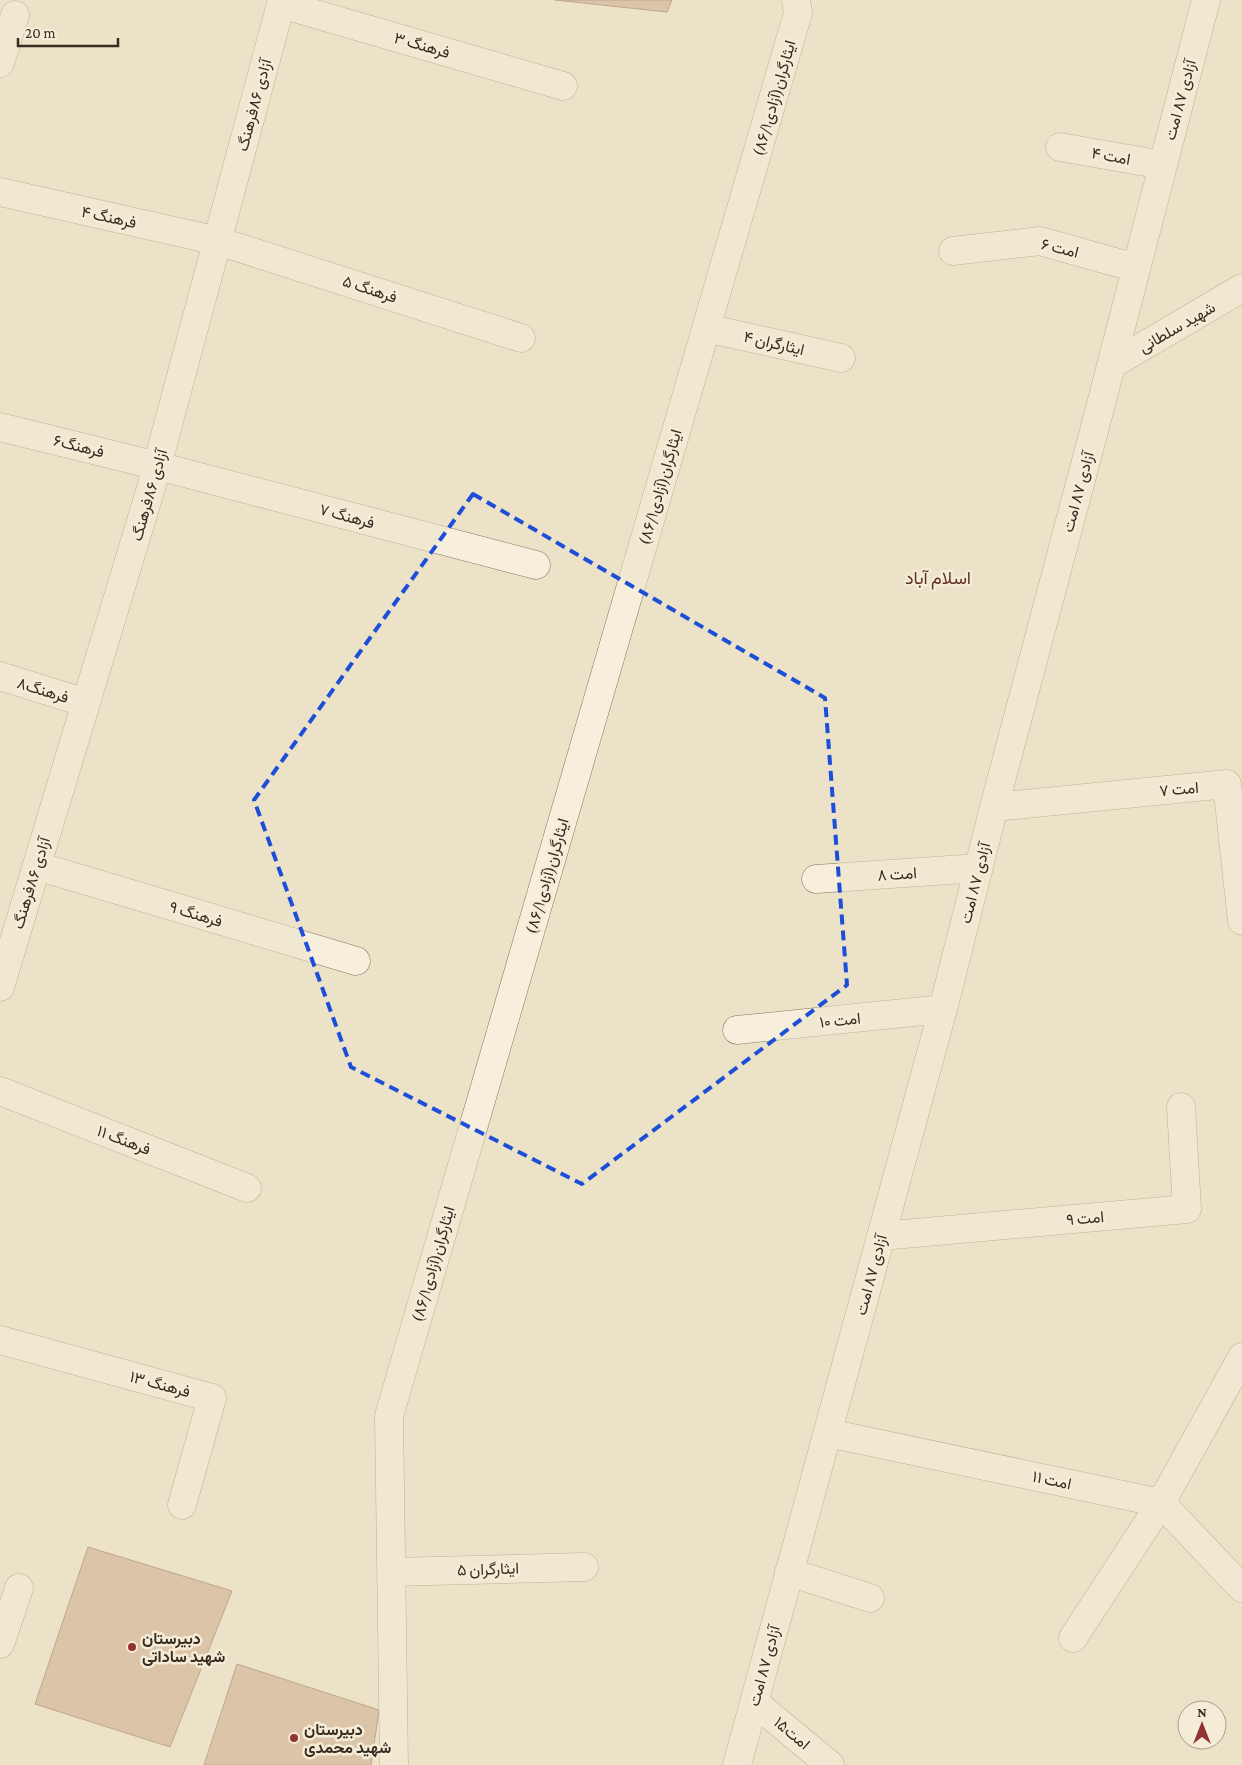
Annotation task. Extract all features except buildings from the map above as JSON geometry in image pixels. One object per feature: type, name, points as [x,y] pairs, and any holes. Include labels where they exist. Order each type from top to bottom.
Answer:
[{"type":"street","name":"ایثارگران(آزادی۸۶/۱)","points":[[394,1765],[389,1416],[798,13],[796,0]]},
{"type":"street","name":"آزادی ۸۷ امت","points":[[737,1765],[943,1009],[994,807],[1206,0]]},
{"type":"street","name":"فرهنگ ۳","points":[[282,2],[563,86]]},
{"type":"street","name":"آزادی ۸۶فرهنگ","points":[[0,987],[9,923],[37,866],[158,466],[282,2]]},
{"type":"street","points":[[0,63],[15,15]]},
{"type":"street","name":"امت ۴","points":[[1060,147],[1163,165]]},
{"type":"street","name":"فرهنگ ۴","points":[[0,192],[218,240]]},
{"type":"street","name":"فرهنگ ۵","points":[[218,240],[521,338]]},
{"type":"street","name":"امت ۶","points":[[953,250],[1040,241],[1136,268]]},
{"type":"street","name":"شهید سلطانی","points":[[1111,365],[1242,288]]},
{"type":"street","name":"ایثارگران ۴","points":[[706,328],[841,358]]},
{"type":"street","name":"فرهنگ۶","points":[[0,427],[158,466]]},
{"type":"street","name":"فرهنگ ۷","points":[[158,466],[536,565]]},
{"type":"street","name":"فرهنگ۸","points":[[0,676],[86,703]]},
{"type":"street","name":"امت ۷","points":[[994,807],[1226,784],[1242,921]]},
{"type":"street","name":"فرهنگ ۹","points":[[37,866],[356,961]]},
{"type":"street","name":"امت ۸","points":[[816,879],[979,868]]},
{"type":"street","name":"امت ۱۰","points":[[738,1030],[943,1009]]},
{"type":"street","name":"فرهنگ ۱۱","points":[[0,1091],[248,1188]]},
{"type":"street","name":"امت ۹","points":[[882,1236],[1187,1209],[1181,1107]]},
{"type":"street","name":"فرهنگ ۱۳","points":[[0,1340],[212,1398],[182,1505]]},
{"type":"street","points":[[1073,1638],[1161,1503],[1242,1357]]},
{"type":"street","name":"امت ۱۱","points":[[828,1433],[1161,1503]]},
{"type":"street","points":[[1161,1503],[1242,1588]]},
{"type":"street","name":"ایثارگران ۵","points":[[392,1572],[584,1566]]},
{"type":"street","points":[[790,1572],[870,1598]]},
{"type":"street","points":[[0,1644],[19,1588]]},
{"type":"street","name":"امت۱۵","points":[[754,1702],[830,1765]]},
{"type":"highlighted area","points":[[473,494],[825,698],[847,985],[582,1184],[351,1067],[254,800]]},
{"type":"place","name":"دبیرستان شهید ساداتی","points":[[132,1647]]},
{"type":"place","name":"دبیرستان شهید محمدی","points":[[294,1738]]},
{"type":"district","name":"اسلام آباد","points":[[938,578]]}]
